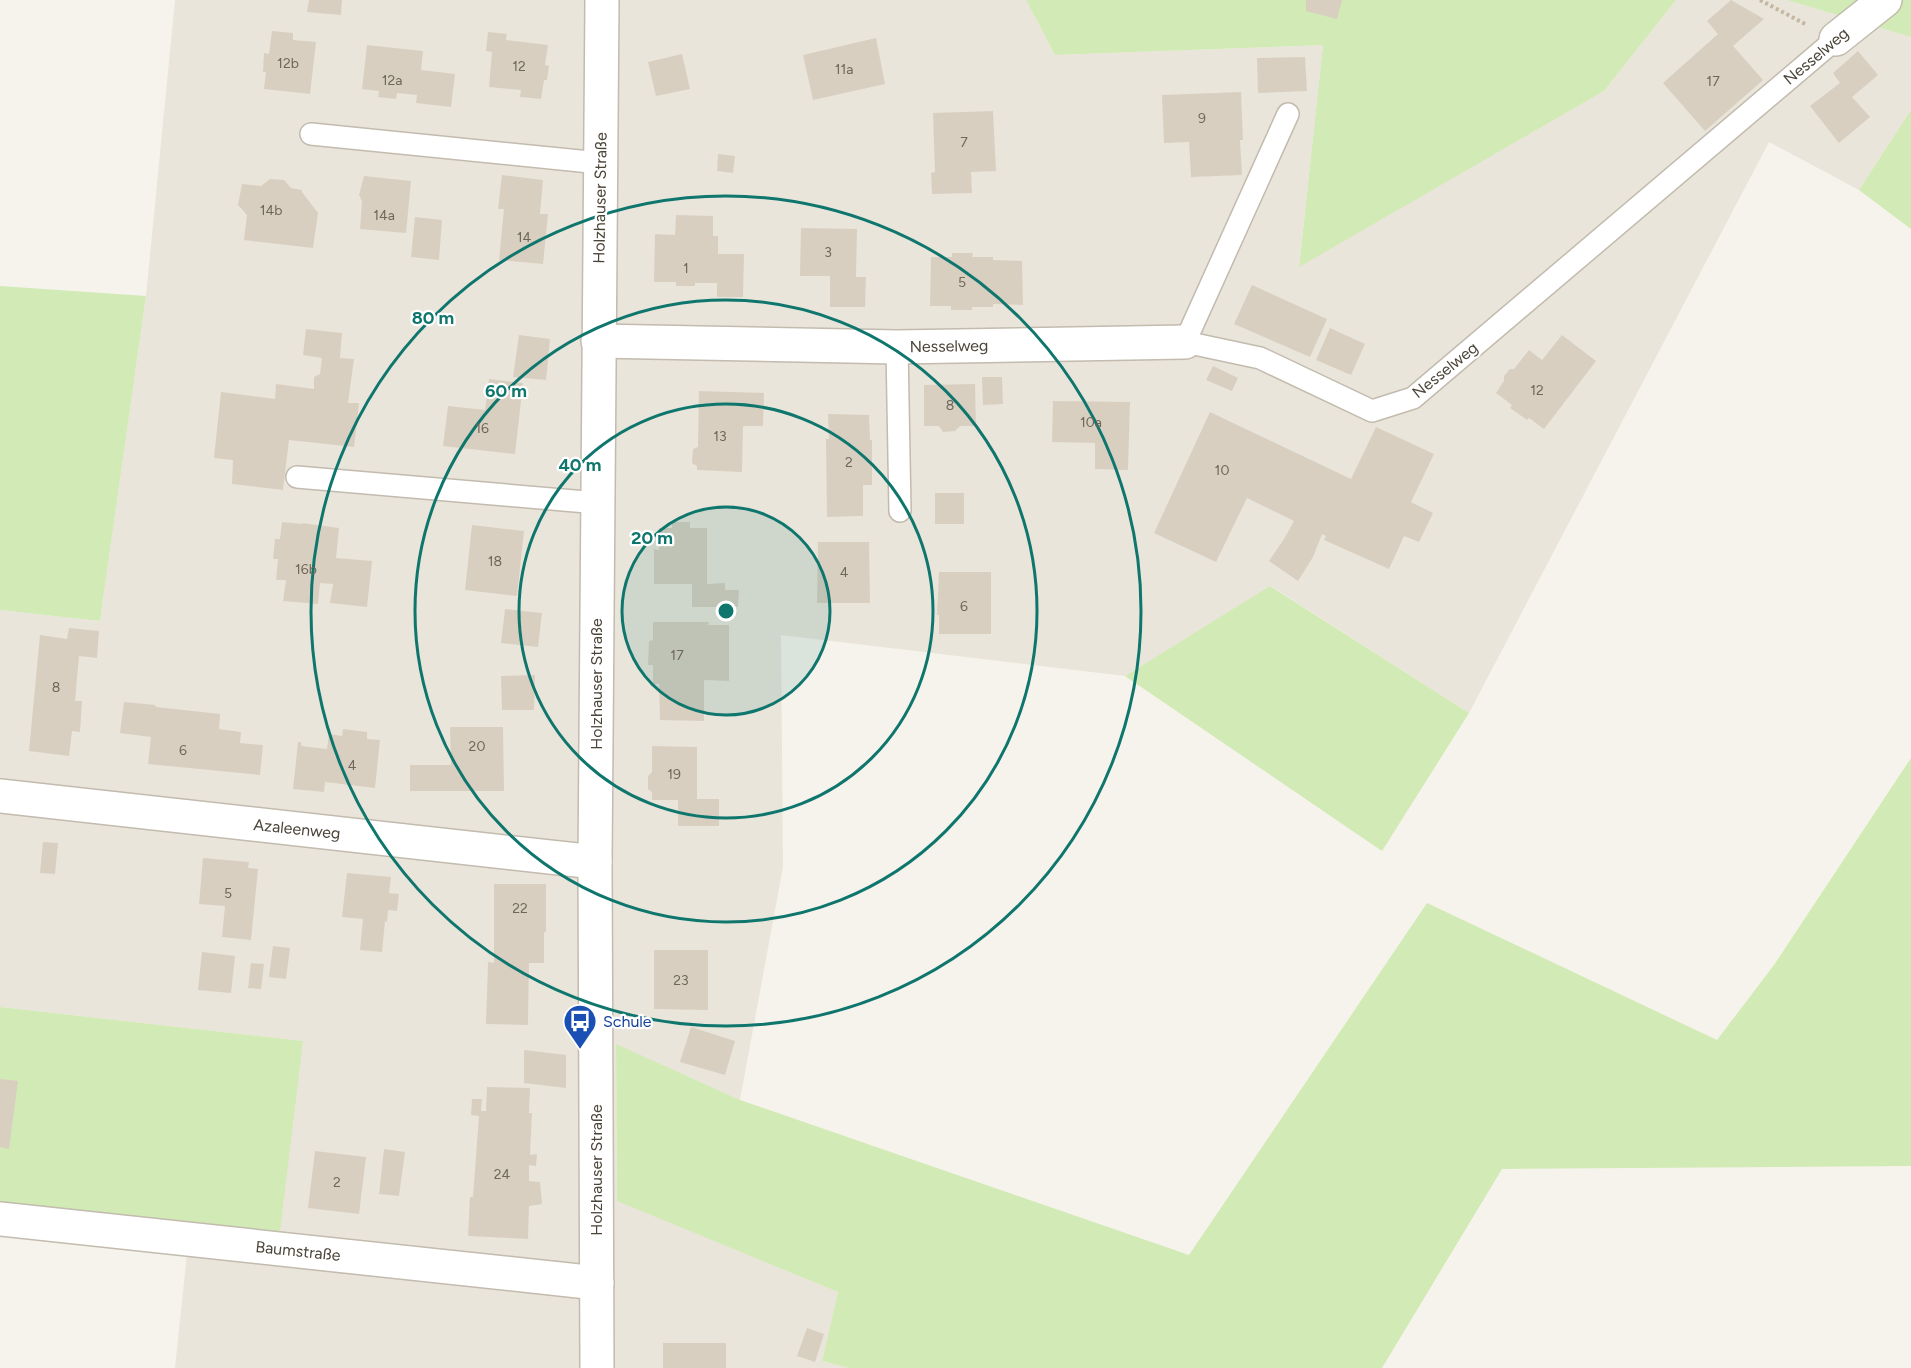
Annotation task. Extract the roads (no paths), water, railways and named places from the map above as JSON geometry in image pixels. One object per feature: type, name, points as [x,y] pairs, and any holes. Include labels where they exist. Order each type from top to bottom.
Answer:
[{"type":"street","name":"Holzhauser Straße","points":[[597,1368],[595,862],[602,0]]},
{"type":"street","name":"Nesselweg","points":[[1836,39],[1885,0]]},
{"type":"street","name":"Nesselweg","points":[[598,342],[897,347],[1185,342]]},
{"type":"street","name":"Azaleenweg","points":[[0,796],[595,862]]},
{"type":"street","name":"Baumstraße","points":[[0,1219],[597,1282]]},
{"type":"lane","name":"Nesselweg","points":[[1185,342],[1260,358],[1372,411],[1413,398],[1836,39]]},
{"type":"lane","points":[[1185,342],[1288,114]]},
{"type":"lane","points":[[311,134],[600,163]]},
{"type":"lane","name":"Nesselweg","points":[[897,347],[900,511]]},
{"type":"lane","points":[[297,477],[598,503]]},
{"type":"place","name":"Schule","points":[[580,1050]]}]
